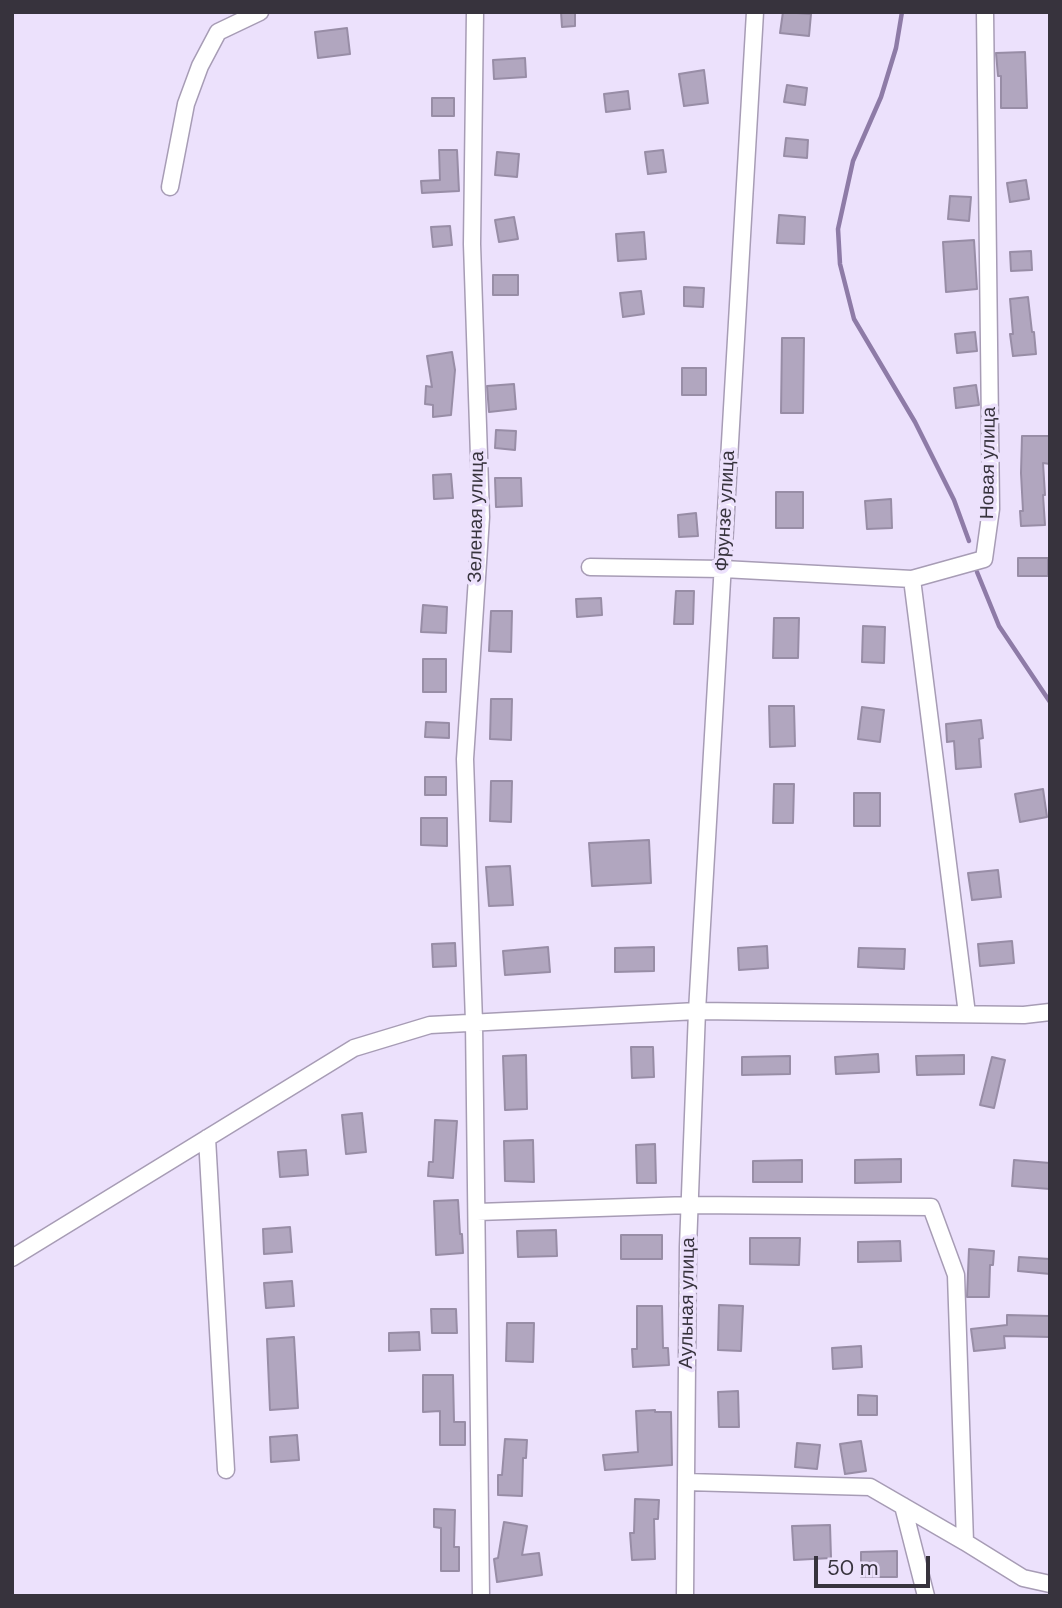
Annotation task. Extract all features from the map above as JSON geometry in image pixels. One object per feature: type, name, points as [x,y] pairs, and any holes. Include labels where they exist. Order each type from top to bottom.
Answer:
[{"type":"street","points":[[170,187],[186,104],[200,66],[218,32],[260,12]]},
{"type":"street","name":"Зеленая улица","points":[[475,12],[472,244],[481,517],[465,759],[474,1022],[481,1596]]},
{"type":"street","name":"Фрунзе улица","points":[[696,1011],[755,12]]},
{"type":"street","name":"Новая улица","points":[[590,567],[723,569],[912,579],[984,559],[991,509],[985,12]]},
{"type":"street","points":[[912,579],[967,1014]]},
{"type":"street","points":[[12,1258],[354,1048],[430,1025],[696,1011],[1024,1015],[1050,1012]]},
{"type":"street","name":"Аульная улица","points":[[685,1596],[690,1205],[696,1011]]},
{"type":"street","points":[[207,1138],[226,1470]]},
{"type":"street","points":[[477,1212],[690,1205],[931,1207],[956,1275],[965,1542]]},
{"type":"street","points":[[686,1482],[870,1487],[1023,1578],[1050,1584]]},
{"type":"street","points":[[904,1506],[926,1596]]},
{"type":"building","points":[[561,12],[575,12],[575,26],[562,27]]},
{"type":"building","points":[[783,12],[811,14],[809,36],[780,33]]},
{"type":"building","points":[[347,28],[350,54],[318,58],[315,32]]},
{"type":"building","points":[[1025,52],[1027,108],[1001,108],[1001,76],[998,76],[996,53]]},
{"type":"building","points":[[525,58],[526,77],[494,79],[493,60]]},
{"type":"building","points":[[704,70],[708,103],[684,106],[679,74]]},
{"type":"building","points":[[787,85],[807,88],[805,105],[784,102]]},
{"type":"building","points":[[628,91],[630,109],[606,112],[604,94]]},
{"type":"building","points":[[432,98],[454,98],[454,116],[432,116]]},
{"type":"building","points":[[786,138],[808,140],[807,158],[784,156]]},
{"type":"building","points":[[439,150],[457,150],[459,191],[422,193],[421,181],[440,180]]},
{"type":"building","points":[[663,150],[666,172],[648,174],[645,152]]},
{"type":"building","points":[[497,152],[519,154],[517,177],[495,175]]},
{"type":"building","points":[[1026,180],[1029,199],[1010,202],[1007,183]]},
{"type":"building","points":[[950,196],[971,197],[969,221],[948,219]]},
{"type":"building","points":[[779,215],[805,217],[804,244],[777,243]]},
{"type":"building","points":[[514,217],[518,239],[499,242],[495,220]]},
{"type":"building","points":[[450,226],[452,245],[433,247],[431,227]]},
{"type":"building","points":[[644,232],[646,259],[618,261],[616,234]]},
{"type":"building","points":[[974,240],[977,289],[946,292],[943,242]]},
{"type":"building","points":[[1031,251],[1032,270],[1011,271],[1010,252]]},
{"type":"building","points":[[493,275],[518,275],[518,295],[493,295]]},
{"type":"building","points":[[684,287],[704,288],[703,307],[684,306]]},
{"type":"building","points":[[641,291],[644,314],[623,317],[620,293]]},
{"type":"building","points":[[1028,297],[1036,354],[1013,356],[1010,299]]},
{"type":"building","points":[[975,332],[977,351],[957,353],[955,334]]},
{"type":"building","points":[[782,338],[804,338],[803,413],[781,413]]},
{"type":"building","points":[[452,352],[455,370],[451,415],[433,417],[433,405],[425,404],[426,386],[432,387],[427,356]]},
{"type":"building","points":[[682,368],[706,368],[706,395],[682,395]]},
{"type":"building","points":[[514,384],[516,409],[489,412],[487,386]]},
{"type":"building","points":[[976,385],[979,405],[956,408],[954,388]]},
{"type":"building","points":[[496,430],[516,431],[515,450],[495,448]]},
{"type":"building","points":[[1022,436],[1050,436],[1050,464],[1043,463],[1045,525],[1021,526]]},
{"type":"building","points":[[451,474],[453,498],[434,499],[433,475]]},
{"type":"building","points":[[495,478],[521,478],[522,506],[496,507]]},
{"type":"building","points":[[776,492],[803,492],[803,528],[776,528]]},
{"type":"building","points":[[891,499],[892,528],[867,529],[865,501]]},
{"type":"building","points":[[696,513],[698,536],[679,537],[678,515]]},
{"type":"building","points":[[1018,558],[1048,558],[1048,576],[1018,576]]},
{"type":"building","points":[[676,591],[694,591],[693,624],[674,624]]},
{"type":"building","points":[[601,598],[602,615],[577,617],[576,599]]},
{"type":"building","points":[[423,605],[447,607],[446,633],[421,632]]},
{"type":"building","points":[[491,611],[512,611],[511,652],[489,651]]},
{"type":"building","points":[[774,618],[799,618],[798,658],[773,658]]},
{"type":"building","points":[[863,626],[885,627],[884,663],[862,662]]},
{"type":"building","points":[[423,659],[446,659],[446,692],[423,692]]},
{"type":"building","points":[[491,699],[512,699],[511,740],[490,739]]},
{"type":"building","points":[[769,706],[794,706],[795,746],[770,747]]},
{"type":"building","points":[[862,707],[884,710],[880,742],[858,739]]},
{"type":"building","points":[[981,720],[981,767],[956,769],[954,741],[947,742],[946,724]]},
{"type":"building","points":[[426,722],[449,723],[449,738],[425,737]]},
{"type":"building","points":[[425,777],[446,777],[446,795],[425,795]]},
{"type":"building","points":[[491,781],[512,781],[511,822],[490,821]]},
{"type":"building","points":[[774,784],[794,784],[793,823],[773,823]]},
{"type":"building","points":[[1043,789],[1047,817],[1020,822],[1015,794]]},
{"type":"building","points":[[854,793],[880,793],[880,826],[854,826]]},
{"type":"building","points":[[421,818],[447,818],[447,846],[421,845]]},
{"type":"building","points":[[649,840],[651,883],[592,886],[589,843]]},
{"type":"building","points":[[510,866],[513,905],[489,906],[486,867]]},
{"type":"building","points":[[998,870],[1001,897],[972,900],[968,873]]},
{"type":"building","points":[[1012,941],[1014,963],[980,966],[978,944]]},
{"type":"building","points":[[455,943],[456,966],[433,967],[432,944]]},
{"type":"building","points":[[767,946],[768,968],[739,970],[738,948]]},
{"type":"building","points":[[548,947],[550,972],[505,975],[503,951]]},
{"type":"building","points":[[654,947],[654,971],[615,972],[615,948]]},
{"type":"building","points":[[859,948],[905,949],[904,969],[858,967]]},
{"type":"building","points":[[631,1047],[653,1047],[654,1077],[632,1078]]},
{"type":"building","points":[[878,1054],[879,1072],[836,1074],[835,1057]]},
{"type":"building","points":[[526,1055],[527,1109],[505,1110],[503,1056]]},
{"type":"building","points":[[964,1055],[964,1074],[917,1075],[916,1056]]},
{"type":"building","points":[[790,1056],[790,1074],[742,1075],[742,1057]]},
{"type":"building","points":[[992,1057],[1005,1060],[994,1108],[980,1105]]},
{"type":"building","points":[[362,1113],[366,1152],[346,1154],[342,1115]]},
{"type":"building","points":[[435,1120],[457,1121],[453,1178],[428,1176],[429,1162],[433,1162]]},
{"type":"building","points":[[533,1140],[534,1182],[505,1181],[504,1141]]},
{"type":"building","points":[[655,1144],[656,1183],[637,1183],[636,1145]]},
{"type":"building","points":[[306,1150],[308,1175],[280,1177],[278,1152]]},
{"type":"building","points":[[901,1159],[901,1182],[855,1183],[855,1160]]},
{"type":"building","points":[[802,1160],[802,1182],[753,1182],[753,1161]]},
{"type":"building","points":[[1014,1160],[1050,1163],[1050,1189],[1012,1186]]},
{"type":"building","points":[[458,1200],[463,1253],[436,1255],[434,1201]]},
{"type":"building","points":[[290,1227],[292,1252],[264,1254],[263,1229]]},
{"type":"building","points":[[556,1230],[557,1256],[518,1257],[517,1231]]},
{"type":"building","points":[[621,1235],[662,1235],[662,1259],[621,1259]]},
{"type":"building","points":[[750,1238],[800,1238],[799,1265],[750,1264]]},
{"type":"building","points":[[900,1241],[901,1261],[858,1262],[858,1242]]},
{"type":"building","points":[[969,1249],[994,1251],[993,1265],[990,1265],[989,1297],[967,1297]]},
{"type":"building","points":[[1019,1257],[1050,1259],[1050,1274],[1018,1271]]},
{"type":"building","points":[[292,1281],[294,1306],[266,1308],[264,1283]]},
{"type":"building","points":[[719,1305],[743,1306],[741,1351],[718,1350]]},
{"type":"building","points":[[637,1306],[662,1306],[663,1348],[668,1348],[669,1365],[633,1367],[632,1349],[637,1349]]},
{"type":"building","points":[[431,1309],[456,1309],[457,1333],[432,1333]]},
{"type":"building","points":[[1007,1315],[1050,1316],[1050,1337],[1004,1336],[1005,1348],[974,1351],[971,1329],[1007,1325]]},
{"type":"building","points":[[507,1323],[534,1323],[533,1362],[506,1361]]},
{"type":"building","points":[[419,1332],[420,1350],[389,1351],[389,1333]]},
{"type":"building","points":[[294,1337],[298,1408],[270,1410],[267,1339]]},
{"type":"building","points":[[861,1346],[862,1367],[833,1369],[832,1348]]},
{"type":"building","points":[[423,1375],[453,1375],[454,1422],[465,1422],[465,1445],[440,1445],[440,1411],[423,1412]]},
{"type":"building","points":[[738,1391],[739,1427],[719,1427],[718,1392]]},
{"type":"building","points":[[858,1395],[877,1396],[877,1415],[858,1415]]},
{"type":"building","points":[[636,1411],[671,1412],[672,1465],[605,1470],[603,1455],[638,1452]]},
{"type":"building","points":[[297,1435],[299,1460],[271,1462],[270,1437]]},
{"type":"building","points":[[505,1439],[527,1440],[526,1458],[523,1458],[522,1496],[498,1495],[498,1475],[502,1475]]},
{"type":"building","points":[[861,1441],[866,1471],[845,1474],[840,1444]]},
{"type":"building","points":[[797,1443],[820,1445],[817,1469],[795,1467]]},
{"type":"building","points":[[635,1499],[659,1500],[658,1519],[654,1519],[655,1559],[632,1560],[630,1533],[634,1533]]},
{"type":"building","points":[[434,1509],[455,1510],[454,1547],[459,1547],[459,1571],[441,1571],[441,1528],[434,1527]]},
{"type":"building","points":[[504,1522],[527,1526],[522,1555],[539,1553],[542,1575],[497,1582],[494,1559],[498,1558]]},
{"type":"building","points":[[830,1525],[831,1558],[794,1560],[792,1526]]},
{"type":"building","points":[[897,1551],[897,1577],[861,1577],[861,1552]]},
{"type":"waterway","points":[[902,12],[896,48],[881,97],[853,161],[838,229],[840,264],[854,319],[915,422],[954,500],[969,541]]},
{"type":"waterway","points":[[977,572],[999,626],[1050,702]]}]
